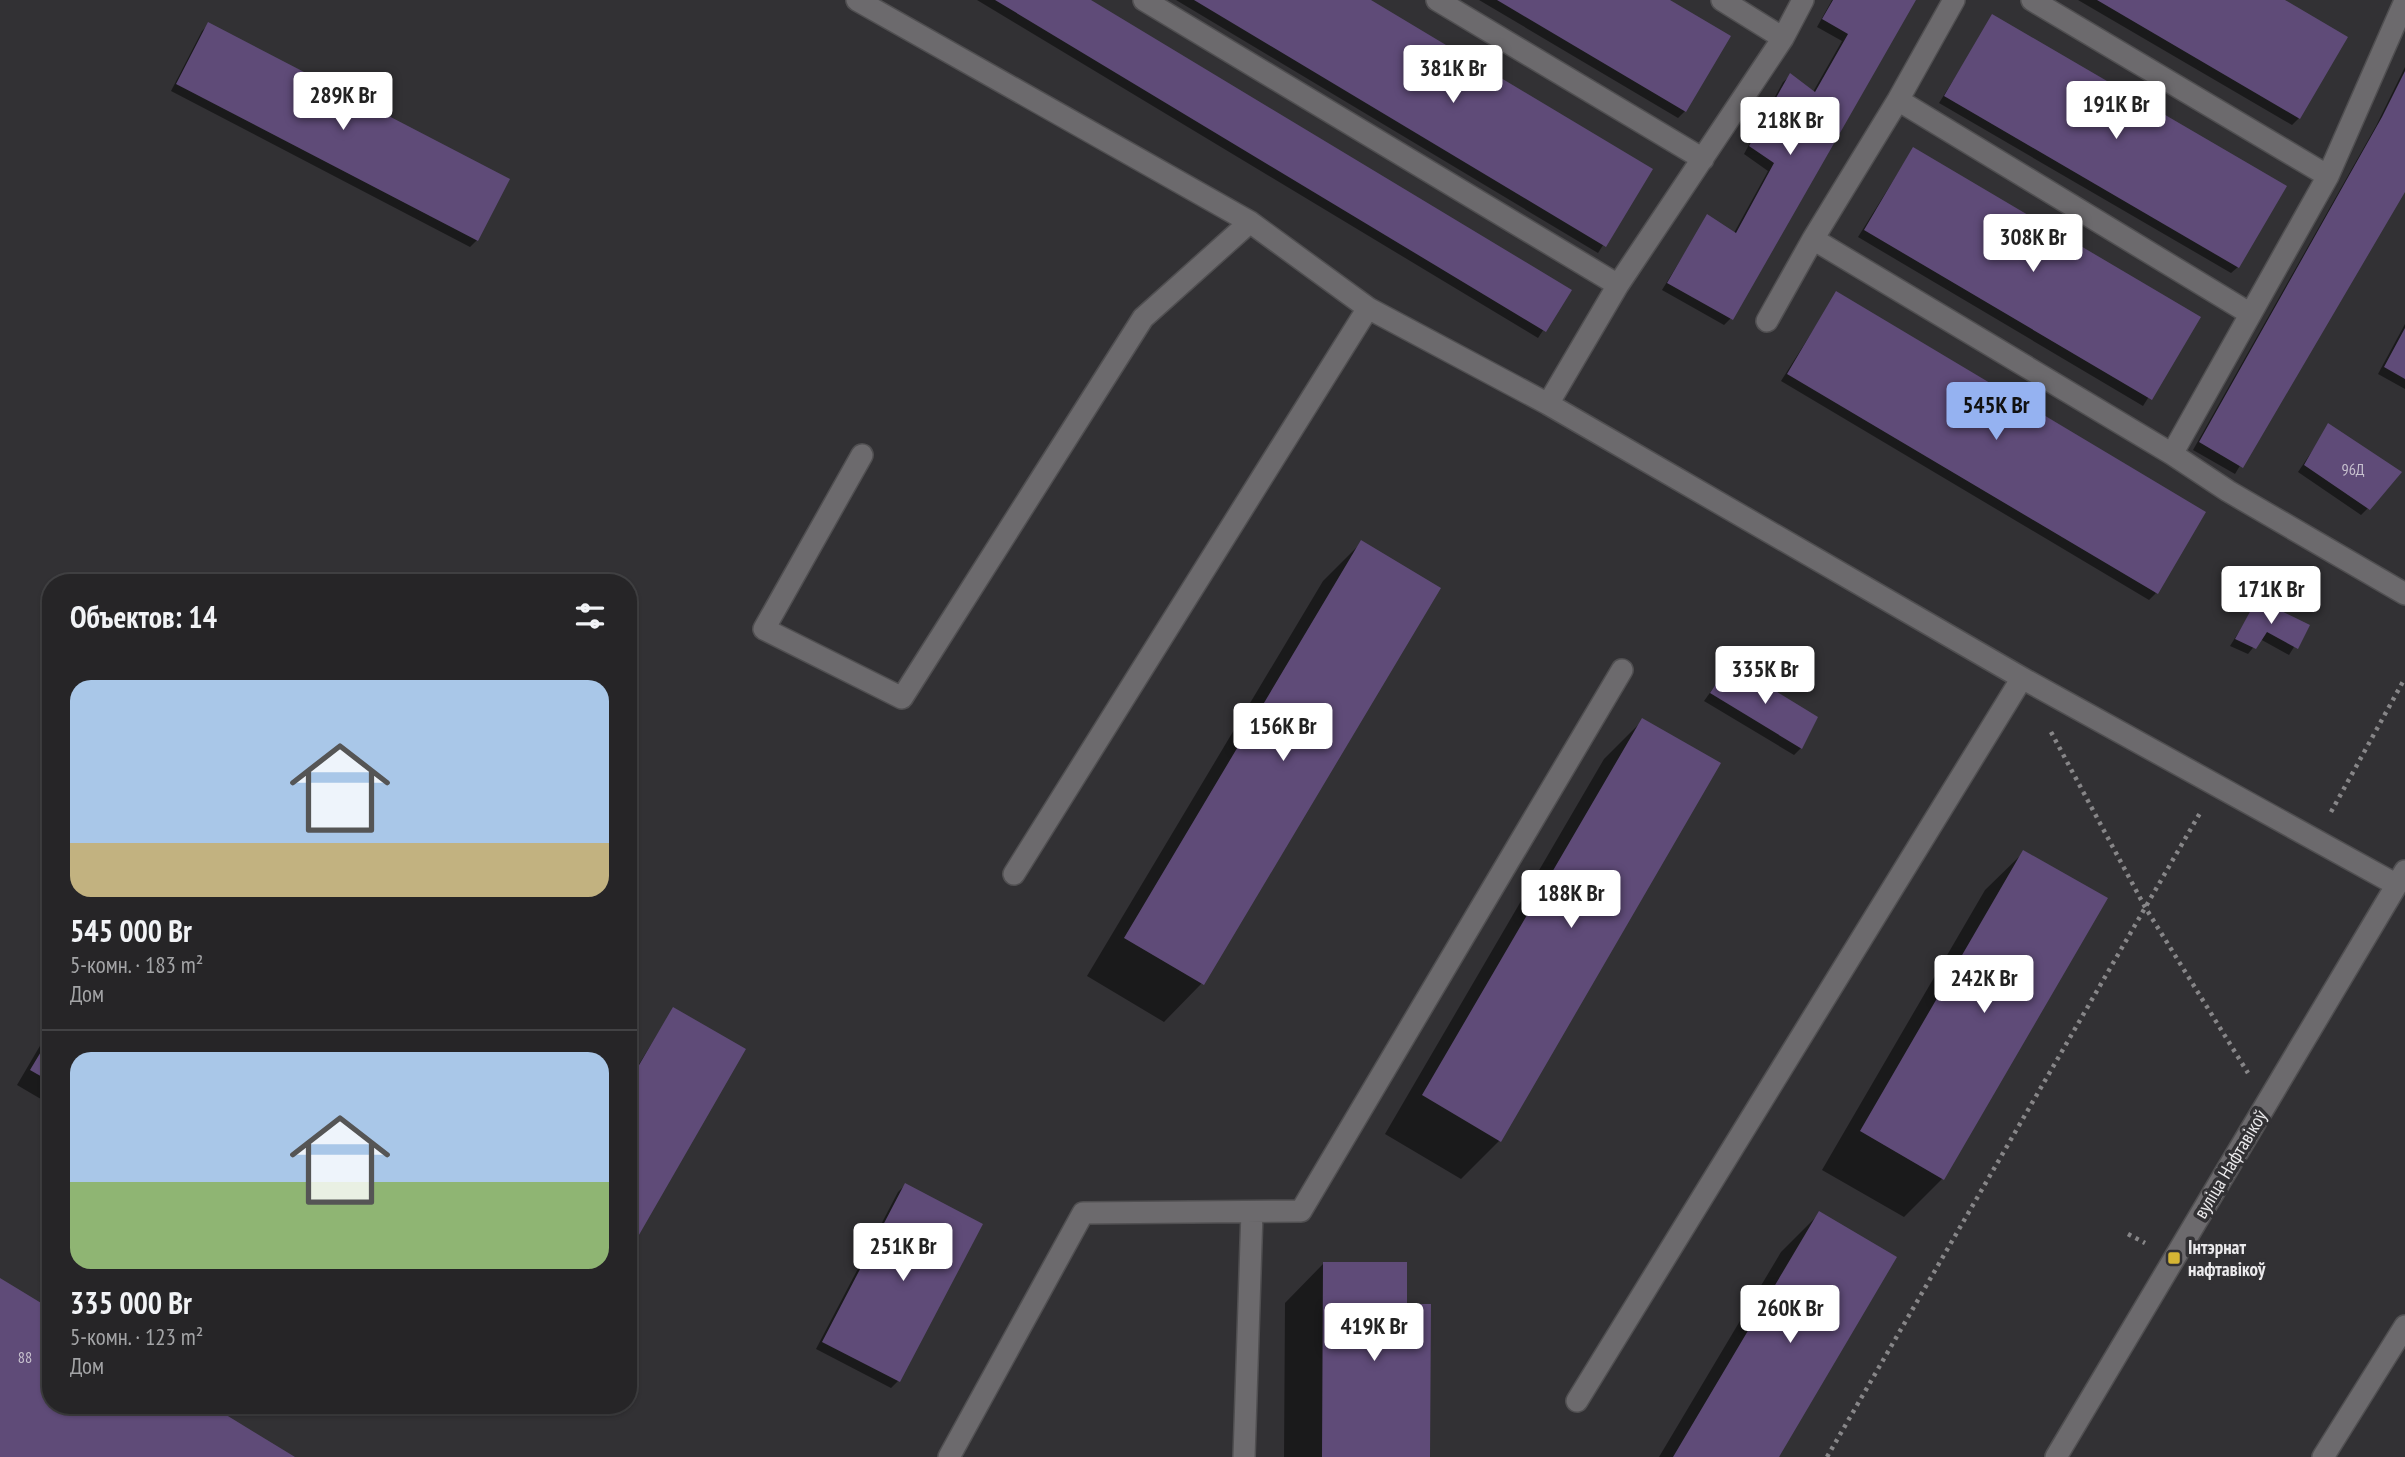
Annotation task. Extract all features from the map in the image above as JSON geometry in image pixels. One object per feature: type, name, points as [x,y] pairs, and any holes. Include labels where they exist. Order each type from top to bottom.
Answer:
[{"type":"street","points":[[857,0],[1250,222],[1368,308],[1548,404],[2022,678],[2315,840],[2401,878]]},
{"type":"street","points":[[1144,0],[1618,285]]},
{"type":"street","points":[[1437,0],[1703,159]]},
{"type":"street","points":[[1721,0],[1783,37]]},
{"type":"street","points":[[1548,404],[1618,285],[1783,37],[1803,0]]},
{"type":"street","points":[[1767,321],[1954,0]]},
{"type":"street","points":[[2032,0],[2328,176]]},
{"type":"street","points":[[2172,454],[2328,176],[2396,4]]},
{"type":"street","points":[[1898,100],[2249,313]]},
{"type":"street","points":[[862,455],[764,629],[902,698],[1143,318],[1250,222]]},
{"type":"street","points":[[1813,239],[2172,454],[2228,491],[2405,594]]},
{"type":"street","points":[[1014,874],[1368,308]]},
{"type":"street","points":[[949,1457],[1083,1213],[1301,1211],[1622,670]]},
{"type":"street","points":[[1577,1401],[2022,678]]},
{"type":"street","name":"вуліца Нафтавікоў","points":[[2056,1457],[2401,878]]},
{"type":"street","points":[[1244,1457],[1252,1212]]},
{"type":"street","points":[[2323,1457],[2405,1326]]},
{"type":"path","points":[[2315,840],[2405,678]]},
{"type":"path","points":[[2048,726],[2145,907],[2267,1103]]},
{"type":"path","points":[[1827,1457],[2216,785]]},
{"type":"building","points":[[995,0],[1091,0],[1572,290],[1546,332]]},
{"type":"building","points":[[1194,0],[1371,0],[1653,169],[1606,247]]},
{"type":"building","points":[[1497,0],[1670,0],[1731,36],[1686,112]]},
{"type":"building","points":[[1833,0],[1916,0],[1733,320],[1667,283],[1707,214],[1736,233],[1774,163],[1749,146],[1790,73],[1815,92],[1848,34],[1822,19]]},
{"type":"building","points":[[2097,0],[2285,0],[2348,37],[2300,119]]},
{"type":"building","points":[[1992,14],[2287,186],[2239,268],[1944,96]]},
{"type":"building","points":[[208,22],[510,179],[478,241],[176,84]]},
{"type":"building","points":[[2405,71],[2405,192],[2243,468],[2199,442],[2382,117]]},
{"type":"building","points":[[1913,147],[2201,317],[2152,400],[1864,230]]},
{"type":"building","points":[[1836,291],[2206,512],[2158,594],[1787,374]]},
{"type":"building","points":[[2405,328],[2405,379],[2384,367]]},
{"type":"building","points":[[2328,423],[2402,472],[2370,510],[2304,465]]},
{"type":"building","points":[[1361,540],[1441,588],[1204,985],[1124,938]]},
{"type":"building","points":[[2257,599],[2310,625],[2298,649],[2267,632],[2256,649],[2235,639]]},
{"type":"building","points":[[1730,663],[1818,717],[1802,749],[1710,693]]},
{"type":"building","points":[[1642,718],[1721,763],[1501,1142],[1422,1095]]},
{"type":"building","points":[[2023,850],[2108,898],[1944,1180],[1860,1131]]},
{"type":"building","points":[[673,1007],[746,1049],[637,1238],[637,1069]]},
{"type":"building","points":[[42,1050],[42,1077],[30,1070]]},
{"type":"building","points":[[905,1183],[983,1224],[900,1382],[822,1342]]},
{"type":"building","points":[[1819,1211],[1897,1257],[1779,1457],[1673,1457]]},
{"type":"building","points":[[1323,1262],[1407,1262],[1407,1304],[1431,1304],[1430,1457],[1322,1457]]},
{"type":"building","points":[[0,1278],[42,1304],[42,1414],[225,1414],[295,1457],[0,1457]]},
{"type":"place","name":"Інтэрнат нафтавікоў","points":[[2174,1258]]}]
